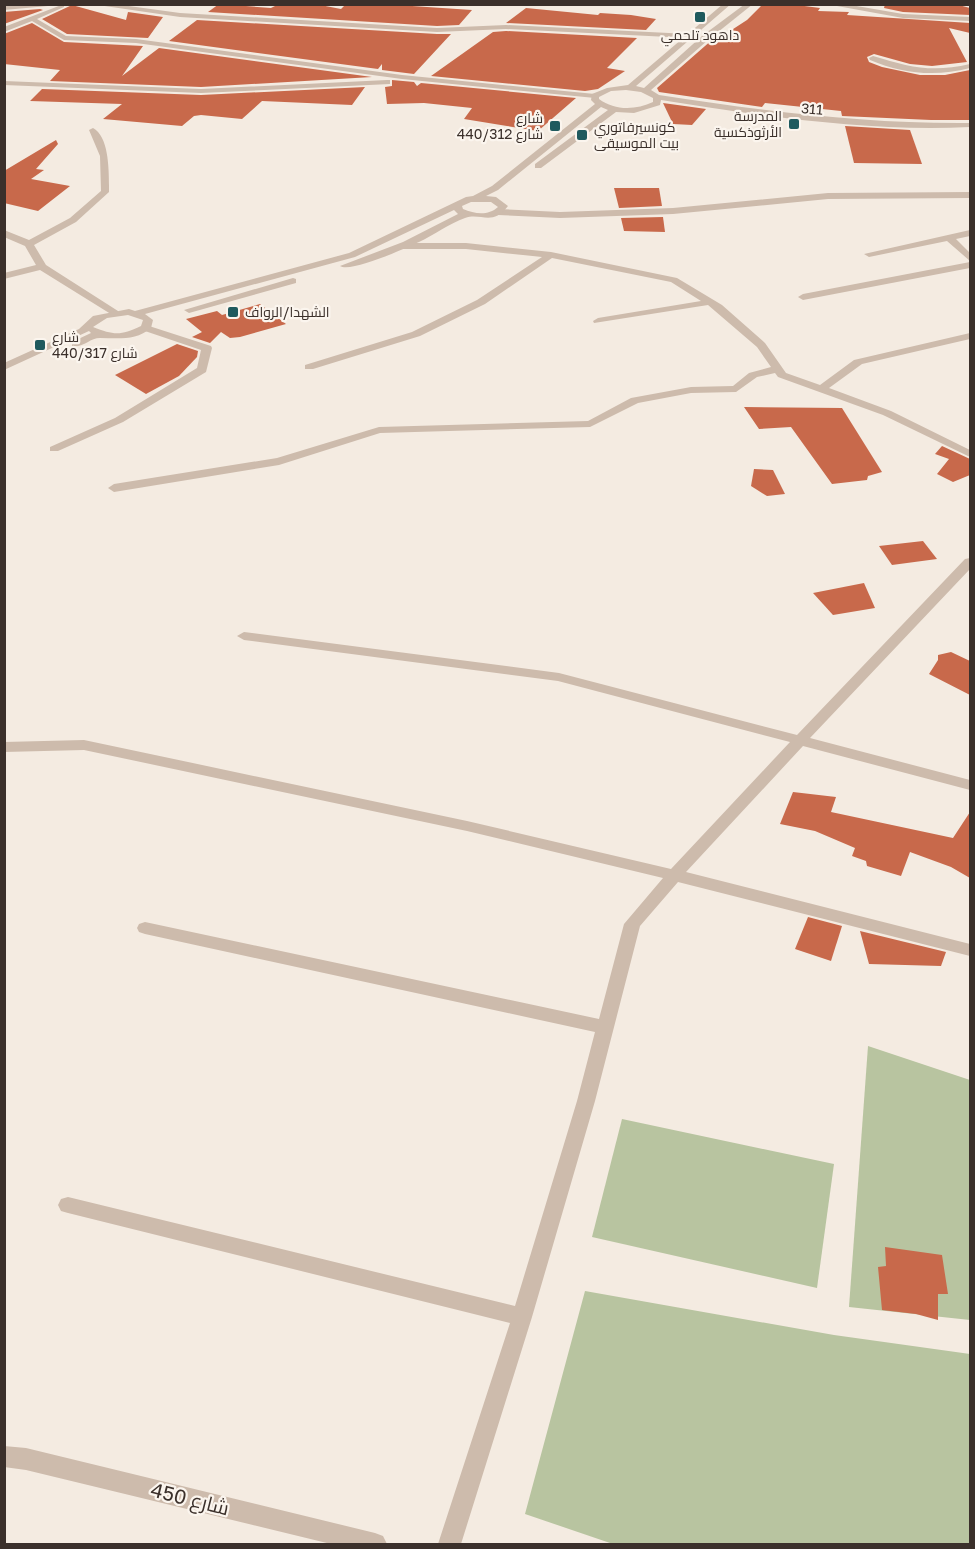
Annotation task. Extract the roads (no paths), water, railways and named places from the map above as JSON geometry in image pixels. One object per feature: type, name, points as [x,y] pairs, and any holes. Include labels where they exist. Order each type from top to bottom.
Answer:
[{"type":"street","points":[[94,4],[180,15],[425,29],[506,27],[689,36]]},
{"type":"street","points":[[4,367],[83,331],[97,318],[114,313],[138,313],[352,255],[462,201],[476,198],[495,188],[608,90],[629,88],[728,4]]},
{"type":"street","points":[[645,91],[705,38],[750,4]]},
{"type":"street","points":[[829,4],[903,16],[970,19]]},
{"type":"street","points":[[4,8],[64,5]]},
{"type":"street","points":[[4,30],[64,5]]},
{"type":"street","points":[[33,19],[64,38],[136,41],[597,100],[615,109],[504,191],[499,201]]},
{"type":"street","points":[[873,58],[897,67],[928,72],[951,72],[970,66]]},
{"type":"street","points":[[4,83],[201,91],[383,82],[416,78]]},
{"type":"street","name":"311","points":[[629,88],[645,91],[657,97],[746,111],[872,123],[970,126]]},
{"type":"street","points":[[652,106],[657,103],[657,97]]},
{"type":"street","name":"311","points":[[615,109],[637,110],[652,106],[905,130],[970,131]]},
{"type":"street","points":[[29,244],[73,219],[105,192],[104,156],[93,130]]},
{"type":"street","points":[[457,205],[459,211],[479,216],[498,212],[560,215],[673,211],[828,196],[970,195]]},
{"type":"street","points":[[476,198],[499,201],[503,206],[498,212]]},
{"type":"street","points":[[4,376],[98,334],[126,336],[147,324],[378,257],[440,229],[465,214]]},
{"type":"street","points":[[4,233],[29,244],[42,267],[114,313]]},
{"type":"street","points":[[869,254],[970,233]]},
{"type":"street","points":[[949,237],[970,258]]},
{"type":"street","points":[[403,246],[466,246],[551,255],[674,280],[710,302],[761,345],[782,375],[886,413],[970,454]]},
{"type":"street","points":[[309,367],[416,334],[481,302],[551,255]]},
{"type":"street","points":[[803,297],[970,265]]},
{"type":"street","points":[[4,276],[42,267]]},
{"type":"street","points":[[598,321],[710,302]]},
{"type":"street","points":[[54,449],[119,420],[202,370],[207,348],[147,324],[138,313]]},
{"type":"street","points":[[91,324],[92,329],[98,334]]},
{"type":"street","points":[[821,389],[858,362],[970,336]]},
{"type":"street","points":[[114,488],[279,461],[380,430],[590,424],[635,400],[691,390],[736,389],[753,375],[778,369]]},
{"type":"street","points":[[449,1545],[522,1317],[586,1101],[632,924],[674,875],[800,739],[970,562]]},
{"type":"street","points":[[244,636],[559,677],[970,785]]},
{"type":"street","points":[[4,747],[84,745],[467,826],[674,875],[970,951]]},
{"type":"street","points":[[145,928],[605,1027]]},
{"type":"street","points":[[69,1205],[522,1317]]},
{"type":"street","name":"شارع 450","points":[[4,1456],[26,1459],[375,1545]]},
{"type":"place","name":"داهود تلحمي","points":[[700,17]]},
{"type":"place","name":"المدرسة الأرثوذكسية","points":[[794,124]]},
{"type":"place","name":"شارع 440/شارع 312","points":[[555,126]]},
{"type":"place","name":"كونسيرفاتوري بيت الموسيقى","points":[[582,135]]},
{"type":"place","name":"الشهدا/الرواف","points":[[233,312]]},
{"type":"place","name":"شارع 440/شارع 317","points":[[40,345]]}]
